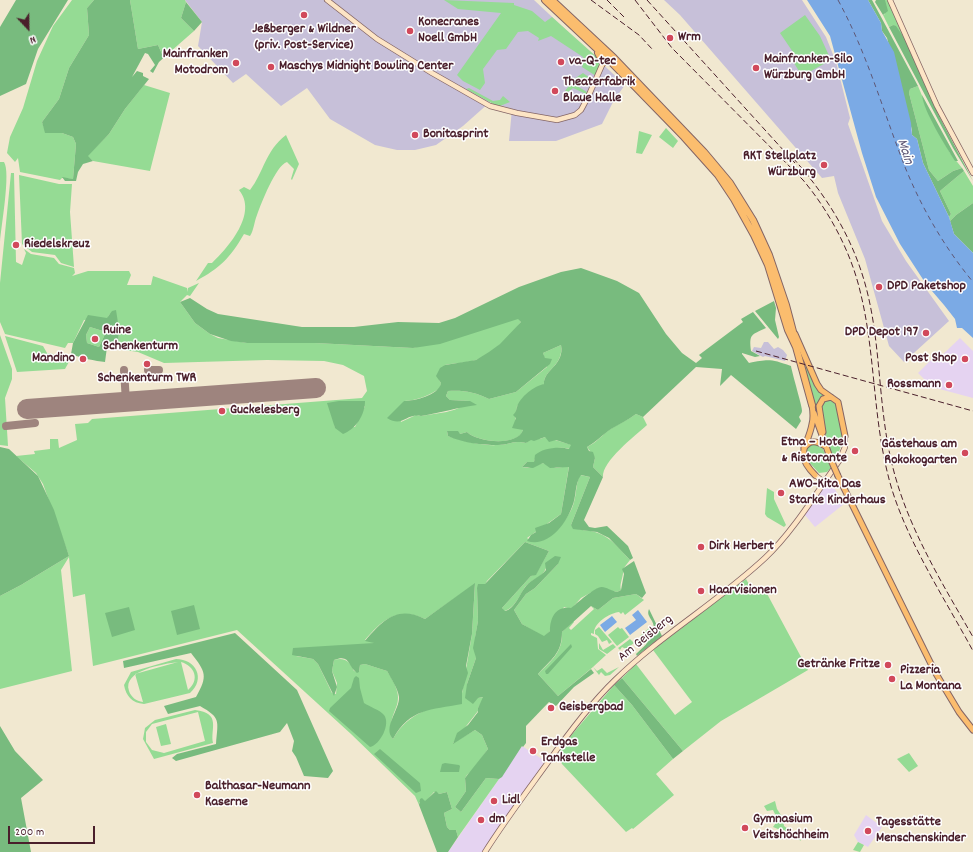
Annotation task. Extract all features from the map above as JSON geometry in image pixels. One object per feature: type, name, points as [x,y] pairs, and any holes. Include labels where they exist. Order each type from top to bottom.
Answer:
[{"type":"highway","points":[[545,0],[583,36],[599,44],[704,152],[730,183],[753,220],[776,271],[794,331],[796,347],[812,404]]},
{"type":"highway","points":[[552,0],[688,142],[718,176],[730,193],[747,220],[760,246],[774,284],[788,330],[796,347]]},
{"type":"highway","points":[[591,40],[590,46],[600,56],[603,63]]},
{"type":"main road","points":[[794,331],[817,384],[821,390],[838,402],[840,406],[845,436]]},
{"type":"main road","points":[[823,440],[824,433],[819,406],[823,399],[831,397]]},
{"type":"main road","points":[[812,404],[825,446],[838,476],[904,612],[947,694],[973,730]]},
{"type":"main road","points":[[812,404],[812,424],[803,448],[803,459],[815,475]]},
{"type":"main road","points":[[803,448],[806,444],[812,442],[820,443],[825,446]]},
{"type":"street","points":[[328,0],[377,39],[432,73],[490,106],[517,113],[557,120],[575,115],[581,110],[588,97],[603,63]]},
{"type":"street","points":[[890,0],[937,106],[973,173]]},
{"type":"street","name":"Am Geisberg","points":[[486,852],[502,825],[558,748],[586,711],[613,681],[633,663],[738,582],[767,557],[786,534],[839,462],[845,447],[845,436]]},
{"type":"street","points":[[815,475],[824,482]]},
{"type":"shaded area","points":[[185,0],[534,0],[625,85],[614,100],[602,124],[556,141],[509,141],[512,109],[490,102],[463,126],[436,145],[415,150],[397,150],[375,145],[330,119],[307,88],[281,106],[246,74],[233,83],[198,46],[202,22]]},
{"type":"shaded area","points":[[664,0],[802,0],[826,37],[836,62],[850,118],[848,124],[882,221],[906,261],[949,321],[904,362],[889,346],[865,259],[838,193],[834,176],[822,178],[680,15]]},
{"type":"shaded area","points":[[960,338],[973,351],[973,398],[932,387],[918,373],[933,358],[937,360]]},
{"type":"shaded area","points":[[764,342],[768,342],[774,349],[778,347],[783,350],[787,355],[785,361],[765,356],[763,357],[752,351],[754,347],[761,348]]},
{"type":"shaded area","points":[[827,482],[831,483],[844,504],[815,527],[804,514]]},
{"type":"shaded area","points":[[522,746],[545,761],[482,852],[448,852]]},
{"type":"shaded area","name":"Tagesstätte Menschenskinder","points":[[866,815],[882,827],[868,847],[858,842],[854,835]]},
{"type":"green space","points":[[16,0],[68,0],[38,49],[26,84],[0,96],[0,27]]},
{"type":"green space","points":[[72,0],[94,0],[87,8],[89,35],[69,68],[59,99],[42,122],[46,133],[62,133],[73,137],[76,144],[73,179],[62,178],[60,180],[20,172],[18,158],[15,162],[7,153],[10,137],[23,108],[37,61],[53,26]]},
{"type":"green space","points":[[94,0],[130,0],[138,49],[158,45],[162,54],[169,50],[170,52],[159,62],[153,73],[150,71],[155,65],[148,54],[145,53],[132,77],[137,71],[143,73],[143,76],[149,79],[125,109],[109,134],[88,156],[93,161],[83,164],[78,172],[76,181],[65,181],[62,177],[73,179],[76,144],[73,137],[62,133],[45,133],[42,122],[59,99],[69,68],[89,35],[87,8]]},
{"type":"green space","points":[[130,0],[185,0],[186,2],[181,18],[194,31],[170,52],[169,50],[162,54],[158,45],[138,49]]},
{"type":"green space","points":[[444,0],[514,3],[514,5],[532,11],[545,22],[552,17],[599,59],[600,67],[596,76],[582,67],[584,60],[583,57],[551,36],[538,41],[539,38],[528,31],[518,32],[506,49],[497,50],[483,69],[485,83],[480,90],[463,81],[457,75],[501,13],[458,9]]},
{"type":"green space","points":[[868,0],[872,0],[918,86],[910,89],[909,93],[929,170],[938,181],[953,171],[962,168],[964,171],[940,191],[951,214],[949,217],[923,163],[917,139],[912,135],[912,130],[887,38],[882,31],[881,23]]},
{"type":"green space","points":[[876,0],[885,0],[888,11],[883,15],[875,2]]},
{"type":"green space","points":[[885,0],[888,0],[943,123],[973,178],[938,114],[908,47],[893,25],[889,27],[883,15],[885,14]]},
{"type":"green space","points":[[186,2],[202,22],[194,31],[181,18]]},
{"type":"green space","points":[[805,15],[820,36],[831,60],[802,76],[794,63],[799,61],[780,33]]},
{"type":"green space","points":[[893,25],[896,26],[905,39],[938,114],[973,181],[953,148],[889,27]]},
{"type":"green space","points":[[583,73],[593,80],[592,84],[581,78],[577,86],[587,92],[586,94],[573,88],[568,92],[565,91],[574,79]]},
{"type":"green space","points":[[144,85],[170,93],[150,171],[93,161],[87,156],[109,134],[125,109]]},
{"type":"green space","points":[[918,86],[934,124],[950,153],[962,168],[953,171],[938,181],[929,170],[909,93],[910,89]]},
{"type":"green space","points":[[469,88],[493,101],[500,100],[503,96],[510,102],[500,106],[495,105],[466,89]]},
{"type":"green space","points":[[922,95],[958,161],[955,161],[946,147],[926,110]]},
{"type":"green space","points":[[666,128],[678,141],[673,148],[659,137]]},
{"type":"green space","points":[[639,131],[652,135],[642,154],[636,153]]},
{"type":"green space","points":[[286,135],[299,164],[292,180],[294,169],[287,162],[278,170],[269,186],[250,236],[244,234],[224,262],[212,272],[196,281],[208,263],[212,263],[219,256],[239,229],[245,209],[244,199],[239,190],[244,187],[250,190],[273,148]]},
{"type":"green space","points":[[0,162],[4,162],[6,168],[6,188],[0,242]]},
{"type":"green space","points":[[964,171],[973,186],[973,203],[950,221],[949,217],[951,214],[940,191]]},
{"type":"green space","points":[[11,173],[14,173],[16,262],[22,265],[26,253],[24,249],[31,254],[54,258],[59,264],[74,268],[75,273],[72,276],[88,271],[129,271],[131,275],[127,285],[151,285],[153,276],[187,288],[187,292],[188,288],[199,283],[190,296],[187,295],[180,302],[195,323],[218,338],[247,343],[315,343],[413,348],[518,318],[521,322],[495,349],[476,360],[445,365],[439,380],[441,383],[440,388],[423,397],[404,401],[401,422],[416,415],[421,416],[453,410],[470,401],[450,400],[446,396],[448,391],[469,392],[489,399],[516,392],[547,367],[543,353],[561,345],[561,352],[557,363],[547,375],[544,384],[517,406],[515,424],[523,430],[520,435],[514,439],[506,441],[479,438],[467,432],[460,434],[447,431],[448,436],[485,445],[502,445],[514,442],[526,443],[531,439],[540,439],[545,437],[572,445],[570,449],[555,448],[542,454],[534,460],[534,462],[527,462],[522,467],[528,468],[543,463],[556,468],[569,466],[561,514],[527,538],[534,541],[540,541],[554,533],[560,527],[572,508],[580,475],[590,477],[571,525],[580,530],[603,535],[616,545],[630,560],[623,569],[621,590],[617,592],[599,588],[581,598],[571,609],[564,607],[550,631],[544,637],[522,624],[514,610],[526,594],[535,588],[558,564],[546,568],[540,576],[528,584],[511,608],[504,611],[502,608],[531,576],[536,574],[549,551],[525,542],[487,581],[485,585],[477,588],[478,621],[475,638],[476,658],[467,684],[478,698],[484,697],[478,711],[453,743],[475,730],[482,735],[488,749],[473,770],[465,778],[466,791],[455,807],[461,812],[486,778],[499,779],[458,837],[456,830],[450,830],[447,827],[444,813],[452,809],[447,792],[439,794],[434,792],[425,802],[419,802],[419,805],[415,796],[351,734],[237,630],[93,666],[85,594],[73,597],[69,557],[61,570],[72,671],[0,689],[0,596],[69,556],[43,484],[36,473],[16,456],[35,454],[34,451],[50,449],[50,439],[58,439],[59,448],[77,440],[75,424],[88,423],[92,419],[362,398],[367,391],[364,376],[343,365],[324,361],[267,360],[164,363],[138,352],[118,349],[119,329],[115,312],[109,315],[108,318],[84,320],[73,343],[68,343],[65,348],[5,334],[0,322],[0,283]],"holes":[[[365,406],[355,427],[335,428],[334,421]],[[475,584],[472,634],[461,699],[431,708],[414,716],[406,722],[393,739],[391,736],[391,726],[398,699],[394,683],[387,671],[365,664],[360,665],[359,672],[354,671],[349,662],[341,659],[334,660],[332,671],[337,683],[336,694],[332,693],[318,664],[313,659],[296,656],[376,643],[365,640],[384,621],[391,617],[407,614],[425,619]]]},
{"type":"green space","points":[[19,175],[59,184],[72,184],[70,212],[74,267],[61,263],[55,255],[32,252],[22,244]]},
{"type":"green space","points":[[973,203],[973,253],[954,234],[950,221]]},
{"type":"green space","points":[[581,268],[617,281],[639,293],[666,334],[682,353],[696,363],[702,358],[699,355],[743,322],[741,319],[753,312],[766,328],[754,334],[750,341],[751,351],[760,356],[755,357],[742,354],[749,363],[770,360],[791,366],[802,409],[799,417],[801,421],[796,429],[731,375],[720,386],[722,369],[696,367],[643,417],[636,414],[611,429],[587,447],[589,451],[593,452],[595,458],[593,467],[603,477],[584,520],[589,527],[595,528],[607,526],[628,546],[633,558],[630,560],[609,538],[597,532],[573,529],[571,525],[590,477],[581,475],[577,483],[575,499],[572,507],[561,527],[549,538],[542,541],[527,541],[531,535],[536,532],[535,528],[549,523],[561,514],[569,467],[550,468],[543,463],[533,468],[522,467],[527,462],[534,462],[535,455],[546,449],[569,449],[571,445],[556,440],[549,442],[545,437],[534,441],[531,440],[526,443],[514,442],[498,445],[486,445],[448,436],[447,431],[458,431],[460,434],[467,432],[479,438],[488,440],[505,441],[513,439],[519,435],[523,430],[512,428],[516,418],[513,415],[521,399],[528,392],[544,384],[547,375],[560,358],[561,345],[543,353],[545,358],[552,359],[550,364],[516,392],[489,399],[469,392],[448,391],[446,396],[450,400],[470,401],[477,405],[421,416],[412,416],[401,421],[392,421],[387,418],[404,401],[414,400],[436,391],[441,383],[436,376],[440,368],[445,365],[476,360],[500,344],[521,322],[518,319],[440,344],[413,348],[315,343],[247,343],[231,341],[210,334],[195,323],[180,302],[190,298],[218,314],[302,327],[354,327],[398,322],[439,323],[455,318],[519,287],[561,272]]},
{"type":"green space","points":[[774,301],[776,308],[775,320],[779,337],[778,339],[755,311]]},
{"type":"green space","points":[[116,310],[119,329],[118,349],[107,347],[105,362],[71,354],[73,343],[88,315],[107,318],[112,311]],"holes":[[[90,327],[106,332],[99,347],[87,343],[86,335]]]},
{"type":"green space","name":"Ruine Schenkenturm","points":[[90,327],[106,332],[99,347],[87,343],[86,335]]},
{"type":"green space","points":[[0,335],[12,369],[12,379],[5,398],[8,446],[0,445]]},
{"type":"green space","points":[[5,336],[43,346],[47,353],[67,356],[70,360],[65,369],[17,372]]},
{"type":"green space","points":[[803,366],[808,367],[826,395],[821,398],[817,409],[815,409]]},
{"type":"green space","points":[[829,398],[835,401],[842,432],[841,446],[834,461],[827,442],[820,410],[824,400]]},
{"type":"green space","points":[[339,401],[365,401],[365,406],[359,421],[352,429],[343,434],[335,428],[327,403]]},
{"type":"green space","points":[[636,414],[643,417],[647,425],[613,456],[604,471],[603,477],[593,467],[595,458],[587,447],[609,430]]},
{"type":"green space","points":[[814,443],[823,449],[831,468],[827,472],[819,473],[807,460],[806,446]]},
{"type":"green space","points":[[0,447],[9,449],[38,476],[54,510],[69,556],[0,596]]},
{"type":"green space","points":[[767,488],[774,492],[774,499],[786,525],[784,527],[767,517],[765,514]]},
{"type":"green space","points":[[525,542],[549,551],[536,575],[531,576],[502,608],[505,611],[509,610],[526,586],[546,570],[545,563],[555,556],[561,557],[558,564],[535,588],[526,594],[514,610],[522,624],[544,636],[550,631],[553,617],[561,609],[571,608],[599,587],[604,587],[617,592],[621,590],[624,574],[622,569],[634,561],[646,593],[642,598],[636,594],[613,598],[598,610],[591,606],[562,632],[562,640],[558,651],[538,674],[558,696],[591,669],[594,673],[574,687],[556,706],[549,702],[526,726],[526,743],[523,747],[522,746],[502,777],[499,779],[486,778],[461,812],[455,807],[466,791],[465,778],[488,749],[482,735],[475,730],[453,744],[457,733],[468,725],[478,712],[478,708],[483,697],[478,698],[473,704],[465,698],[467,684],[476,658],[473,648],[478,621],[477,588],[478,584],[485,584]]},
{"type":"green space","points":[[746,579],[755,595],[765,590],[808,670],[721,721],[683,751],[622,678],[636,664],[675,715],[692,702],[653,650]]},
{"type":"green space","points":[[475,583],[472,634],[466,666],[468,673],[462,692],[462,704],[422,712],[414,716],[407,721],[393,739],[390,735],[389,729],[399,702],[399,697],[396,687],[387,671],[365,664],[360,665],[359,672],[357,673],[346,660],[334,660],[332,671],[337,687],[334,696],[318,664],[313,659],[292,655],[293,648],[374,643],[365,641],[378,627],[391,617],[398,614],[406,614],[415,615],[425,619]]},
{"type":"green space","points":[[636,594],[644,600],[625,615],[623,612],[621,614],[619,612],[607,616],[596,626],[594,634],[591,633],[591,635],[597,638],[598,649],[606,655],[558,696],[538,674],[552,660],[558,651],[562,639],[562,632],[573,621],[574,622],[569,628],[571,630],[594,609],[591,606],[598,610],[613,598]]},
{"type":"green space","points":[[194,605],[200,629],[177,635],[171,611]]},
{"type":"green space","points":[[129,607],[135,630],[112,637],[105,613]]},
{"type":"green space","points":[[649,609],[662,636],[637,656],[636,654],[650,639],[654,631],[654,626],[648,614]]},
{"type":"green space","points":[[599,627],[612,642],[609,644],[607,640],[602,642],[595,634],[595,630]]},
{"type":"green space","points":[[618,627],[620,629],[622,628],[629,637],[617,646],[608,635]]},
{"type":"green space","points":[[649,628],[652,632],[651,638],[647,644],[640,636]]},
{"type":"green space","points":[[235,633],[297,690],[333,771],[328,778],[304,776],[292,751],[294,741],[287,723],[280,732],[176,761],[172,758],[177,754],[216,744],[217,720],[207,710],[200,706],[168,714],[164,706],[196,697],[204,679],[204,674],[200,665],[191,653],[124,668],[123,661]]},
{"type":"green space","points":[[630,639],[634,643],[626,649],[622,647],[620,650],[618,648]]},
{"type":"green space","points":[[599,643],[603,650],[613,644],[616,647],[607,654],[599,649]]},
{"type":"green space","points":[[571,644],[572,647],[548,674],[546,674],[545,671]]},
{"type":"green space","points":[[176,659],[189,662],[193,666],[198,676],[195,688],[190,693],[144,704],[136,702],[130,698],[126,692],[124,685],[131,672]],"holes":[[[178,662],[138,673],[163,664]],[[181,662],[193,670],[195,678],[192,686],[188,690]],[[135,675],[143,702],[134,698],[129,691],[129,684]]]},
{"type":"green space","points":[[593,667],[597,671],[602,668],[607,673],[619,667],[610,675],[605,676],[601,672],[599,675]]},
{"type":"green space","points":[[356,676],[359,678],[364,703],[380,712],[386,719],[385,729],[381,738],[370,747],[329,711],[330,708],[351,688]]},
{"type":"green space","points":[[622,678],[683,751],[673,759],[632,705],[614,685]]},
{"type":"green space","points":[[614,685],[632,705],[673,759],[656,774],[674,795],[633,829],[632,828],[626,832],[562,764],[559,756],[559,752],[563,745]]},
{"type":"green space","points":[[195,710],[209,714],[213,722],[213,743],[154,759],[143,739],[145,728],[155,720]],"holes":[[[198,712],[205,741],[164,753],[152,750],[146,742],[146,732],[152,724]]]},
{"type":"green space","points":[[166,724],[171,744],[161,746],[156,727]]},
{"type":"green space","points":[[0,726],[15,751],[43,780],[21,798],[31,852],[0,852]]},
{"type":"green space","points":[[380,749],[420,783],[421,791],[416,793],[374,754]]},
{"type":"green space","points":[[909,753],[918,766],[909,772],[897,759]]},
{"type":"green space","points":[[442,764],[459,765],[459,772],[440,772]]},
{"type":"green space","points":[[436,791],[439,794],[447,792],[452,809],[444,813],[447,827],[450,830],[456,830],[458,837],[448,852],[437,852],[419,805],[420,799],[422,798],[425,801]]},
{"type":"green space","points":[[775,801],[777,809],[781,815],[790,816],[790,821],[786,819],[783,820],[784,826],[799,837],[801,841],[782,829],[773,827],[778,820],[773,810],[767,811],[764,806]]},
{"type":"green space","points":[[858,842],[864,845],[860,852],[853,850]]},
{"type":"water","name":"Main","points":[[807,0],[868,0],[881,23],[882,31],[894,52],[911,123],[912,135],[917,139],[923,163],[949,217],[954,234],[973,253],[973,338],[962,328],[957,328],[955,319],[926,284],[900,244],[876,197],[862,153],[830,36]]},
{"type":"water","points":[[638,610],[647,622],[630,635],[625,628],[636,620],[632,615]]},
{"type":"water","points":[[612,616],[617,622],[605,632],[600,625]]},
{"type":"ferry route","points":[[838,0],[858,41],[905,167],[919,198],[935,228],[953,256],[973,282]]},
{"type":"taxiway","points":[[124,370],[126,402]]},
{"type":"taxiway","points":[[148,370],[159,370]]},
{"type":"taxiway","points":[[40,408],[41,414]]},
{"type":"taxiway","points":[[6,426],[35,423]]},
{"type":"runway","points":[[27,409],[316,388]]},
{"type":"railway","points":[[591,0],[639,35],[653,50]]},
{"type":"railway","points":[[607,0],[624,17]]},
{"type":"railway","points":[[635,0],[672,48],[803,180],[813,192],[839,234],[852,264],[866,317],[879,430],[894,497],[913,542],[973,651]]},
{"type":"railway","points":[[647,0],[795,163]]},
{"type":"railway","points":[[793,158],[826,200],[852,246],[864,280],[870,303],[877,350],[884,421],[899,490],[907,512],[927,555],[973,637]]},
{"type":"railway","points":[[756,351],[973,411]]},
{"type":"place","name":"Jeßberger & Wildner (priv. Post-Service)","points":[[304,15]]},
{"type":"place","name":"Konecranes Noell GmbH","points":[[410,31]]},
{"type":"place","name":"Wrm","points":[[670,38]]},
{"type":"place","name":"va-Q-tec","points":[[561,62]]},
{"type":"place","name":"Mainfranken Motodrom","points":[[236,63]]},
{"type":"place","name":"Maschys Midnight Bowling Center","points":[[271,67]]},
{"type":"place","name":"Mainfranken-Silo Würzburg GmbH","points":[[756,68]]},
{"type":"place","name":"Theaterfabrik Blaue Halle","points":[[555,91]]},
{"type":"place","name":"Bonitasprint","points":[[415,135]]},
{"type":"place","name":"RKT Stellplatz Würzburg","points":[[824,165]]},
{"type":"place","name":"Riedelskreuz","points":[[16,245]]},
{"type":"place","name":"DPD Paketshop","points":[[879,287]]},
{"type":"place","name":"DPD Depot 197","points":[[926,333]]},
{"type":"place","name":"Ruine Schenkenturm","points":[[95,339]]},
{"type":"place","name":"Mandino","points":[[83,359]]},
{"type":"place","name":"Post Shop","points":[[965,359]]},
{"type":"place","name":"Schenkenturm TWR","points":[[147,364]]},
{"type":"place","name":"Rossmann","points":[[949,385]]},
{"type":"place","name":"Guckelesberg","points":[[222,411]]},
{"type":"place","name":"Etna – Hotel & Ristorante","points":[[855,451]]},
{"type":"place","name":"Gästehaus am Rokokogarten","points":[[965,453]]},
{"type":"place","name":"AWO-Kita Das Starke Kinderhaus","points":[[781,493]]},
{"type":"place","name":"Dirk Herbert","points":[[701,547]]},
{"type":"place","name":"Haarvisionen","points":[[701,591]]},
{"type":"place","name":"Getränke Fritze","points":[[888,665]]},
{"type":"place","name":"Pizzeria La Montana","points":[[892,679]]},
{"type":"place","name":"Geisbergbad","points":[[551,708]]},
{"type":"place","name":"Erdgas Tankstelle","points":[[533,751]]},
{"type":"place","name":"Balthasar-Neumann Kaserne","points":[[197,795]]},
{"type":"place","name":"Lidl","points":[[494,801]]},
{"type":"place","name":"dm","points":[[481,820]]},
{"type":"place","name":"Gymnasium Veitshöchheim","points":[[745,828]]},
{"type":"place","name":"Tagesstätte Menschenskinder","points":[[868,831]]}]
